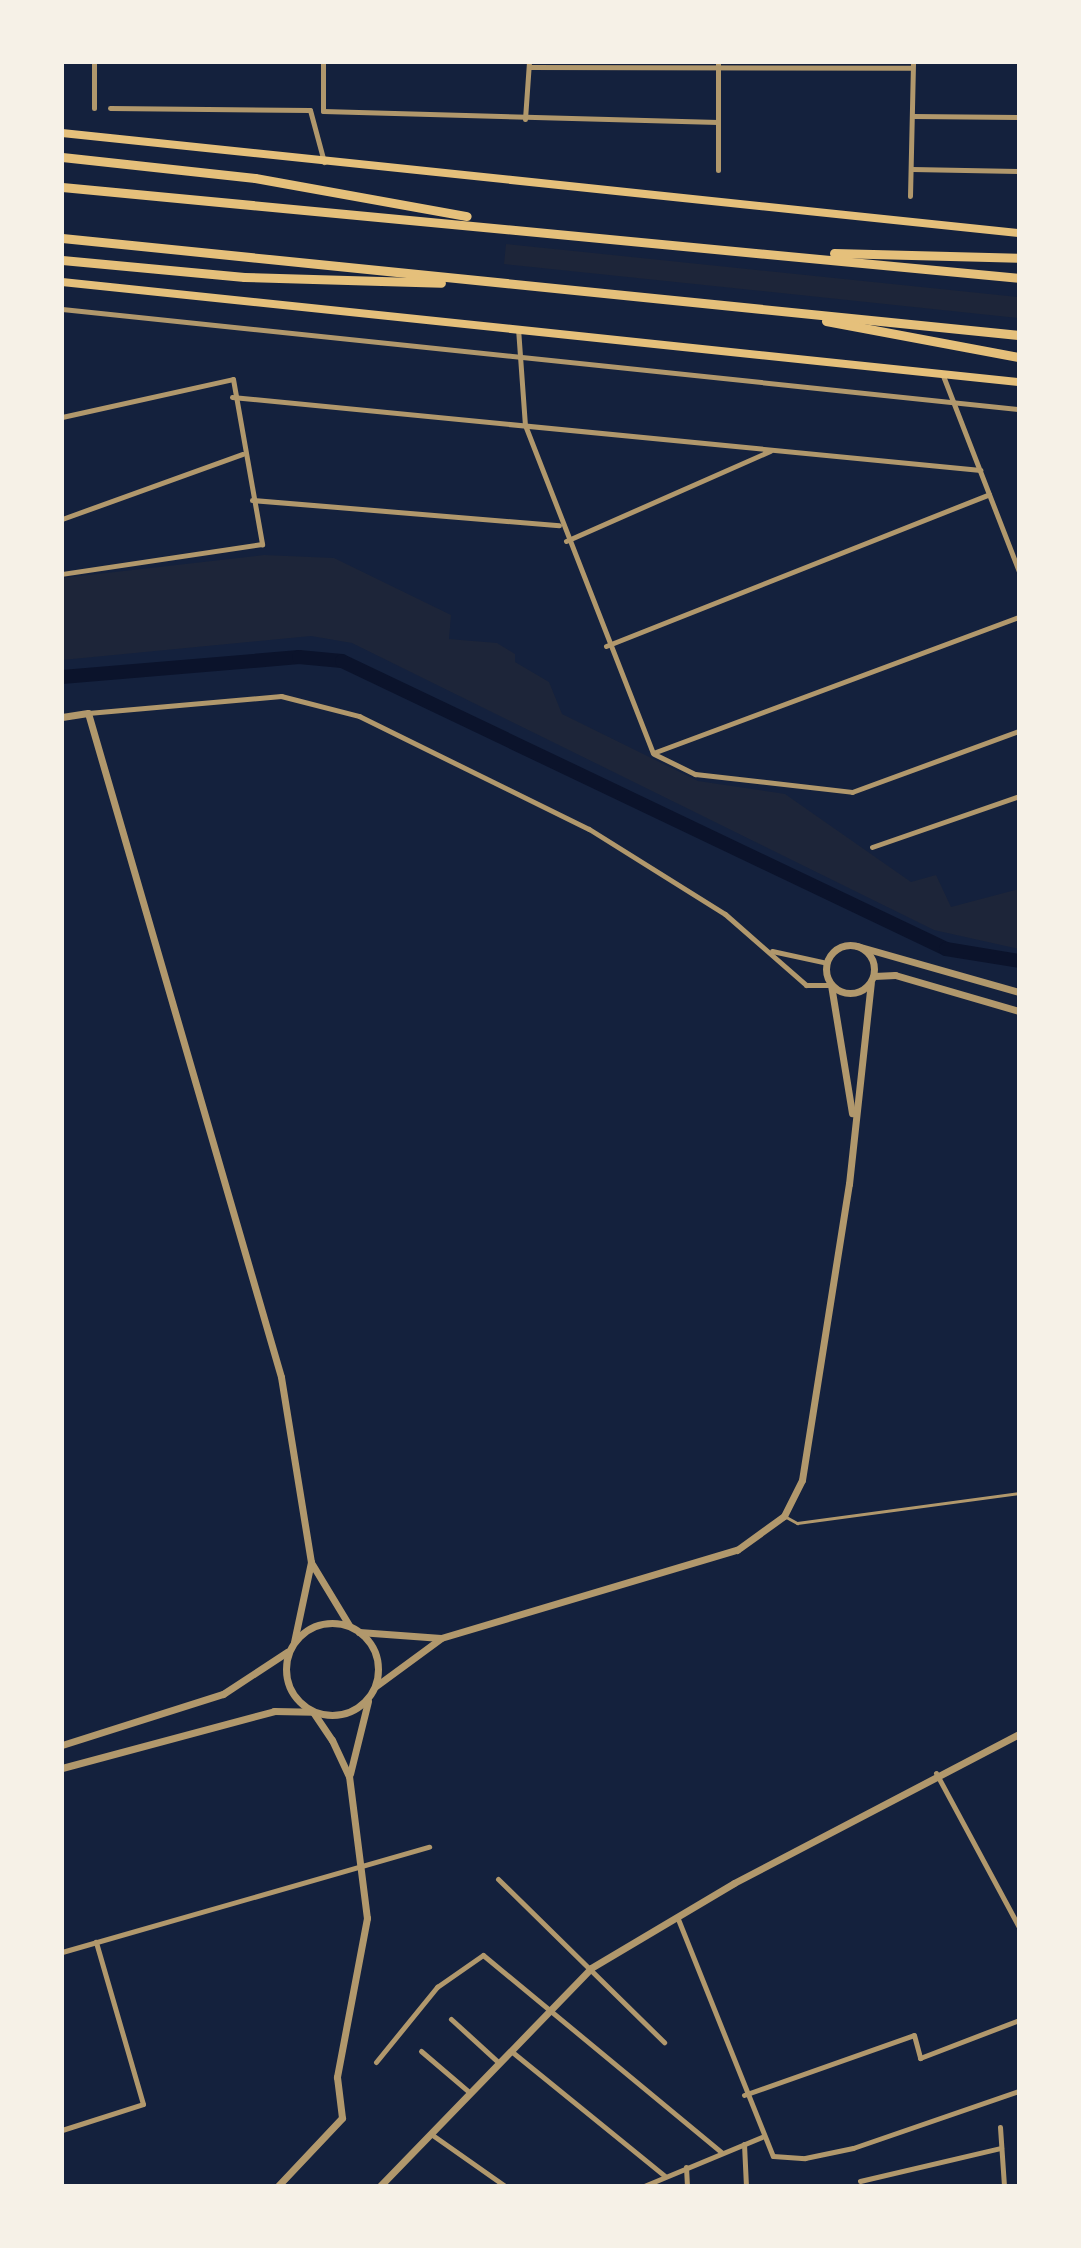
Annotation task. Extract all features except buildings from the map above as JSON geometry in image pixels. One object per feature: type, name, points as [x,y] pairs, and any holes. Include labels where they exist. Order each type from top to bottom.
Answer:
[{"type":"highway","points":[[62,157],[255,178],[521,226]]},
{"type":"highway","points":[[62,187],[521,226],[1019,278]]},
{"type":"highway","points":[[62,238],[1019,335]]},
{"type":"highway","points":[[760,251],[1019,258]]},
{"type":"highway","points":[[62,260],[244,277],[513,284]]},
{"type":"highway","points":[[767,310],[1019,357]]},
{"type":"main road","points":[[62,133],[1019,233]]},
{"type":"main road","points":[[62,282],[518,327],[1019,382]]},
{"type":"street","points":[[94,62],[94,108]]},
{"type":"street","points":[[323,62],[323,111],[718,122]]},
{"type":"street","points":[[525,119],[529,64],[912,65],[910,196]]},
{"type":"street","points":[[718,65],[718,170]]},
{"type":"street","points":[[110,108],[310,110],[324,162]]},
{"type":"street","points":[[913,116],[1019,117]]},
{"type":"street","points":[[912,169],[1019,171]]},
{"type":"street","points":[[62,309],[521,360],[1019,409]]},
{"type":"street","points":[[518,327],[525,425],[559,525],[606,646],[653,753],[695,774],[852,792],[1019,731]]},
{"type":"street","points":[[941,372],[1019,572]]},
{"type":"street","points":[[62,417],[233,379],[232,397],[262,544],[62,574]]},
{"type":"street","points":[[232,397],[980,470]]},
{"type":"street","points":[[566,541],[771,451]]},
{"type":"street","points":[[62,519],[243,454]]},
{"type":"street","points":[[606,646],[989,494]]},
{"type":"street","points":[[252,500],[559,525]]},
{"type":"street","points":[[653,753],[1019,617]]},
{"type":"street","points":[[62,717],[281,696],[359,716],[589,829],[771,950],[806,985],[831,985],[851,994],[872,979],[895,975],[1019,1011]]},
{"type":"street","points":[[62,1745],[223,1694],[289,1651],[294,1642],[311,1562],[281,1377],[88,713]]},
{"type":"street","points":[[872,847],[1019,796]]},
{"type":"street","points":[[374,1687],[441,1638],[737,1550],[784,1516],[802,1480],[872,979],[869,954],[857,946]]},
{"type":"street","points":[[853,1127],[827,963],[835,950],[857,946],[1019,992]]},
{"type":"street","points":[[771,950],[827,963]]},
{"type":"street","points":[[311,1562],[350,1626],[359,1632],[377,1657],[374,1687],[349,1776]]},
{"type":"street","points":[[294,1642],[319,1624],[350,1626]]},
{"type":"street","points":[[359,1632],[441,1638]]},
{"type":"street","points":[[278,2186],[342,2118],[337,2077],[367,1918],[365,1865],[349,1776],[313,1712],[291,1691],[289,1651]]},
{"type":"street","points":[[62,1768],[232,1719],[313,1712],[344,1714],[369,1696]]},
{"type":"street","points":[[380,2186],[546,2008],[591,1968],[936,1773],[1019,1734]]},
{"type":"street","points":[[936,1773],[1019,1927]]},
{"type":"street","points":[[62,1952],[429,1847]]},
{"type":"street","points":[[498,1879],[664,2042]]},
{"type":"street","points":[[678,1919],[744,2095],[773,2156],[805,2158],[914,2130],[1019,2091]]},
{"type":"street","points":[[62,2130],[143,2104],[96,1942]]},
{"type":"street","points":[[376,2062],[437,1987],[483,1955],[722,2153]]},
{"type":"street","points":[[451,2019],[497,2061]]},
{"type":"street","points":[[744,2095],[914,2035],[920,2058],[1019,2020]]},
{"type":"street","points":[[508,2049],[665,2176]]},
{"type":"street","points":[[421,2051],[469,2092]]},
{"type":"street","points":[[1000,2127],[1004,2186]]},
{"type":"street","points":[[431,2134],[505,2186]]},
{"type":"street","points":[[644,2186],[764,2136]]},
{"type":"street","points":[[744,2144],[746,2186]]},
{"type":"street","points":[[860,2181],[1001,2148]]},
{"type":"street","points":[[686,2167],[687,2186]]},
{"type":"lane","points":[[784,1516],[797,1523],[1019,1493]]},
{"type":"shaded area","points":[[506,244],[1019,297],[1019,318],[504,264]]},
{"type":"shaded area","points":[[264,555],[334,558],[451,615],[449,639],[497,643],[515,654],[515,662],[549,682],[562,714],[698,781],[785,794],[911,882],[936,875],[951,907],[1019,889],[1019,949],[934,930],[352,643],[311,636],[62,660],[62,578]]},
{"type":"waterway","points":[[62,677],[299,657],[342,661],[946,949],[1019,961]]}]
